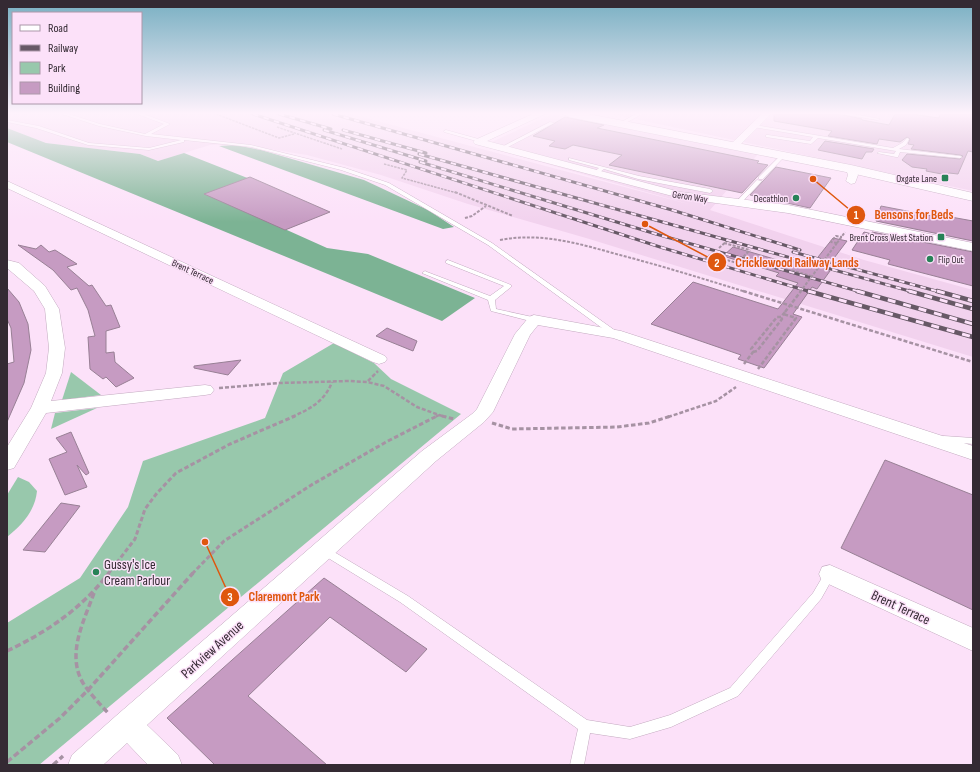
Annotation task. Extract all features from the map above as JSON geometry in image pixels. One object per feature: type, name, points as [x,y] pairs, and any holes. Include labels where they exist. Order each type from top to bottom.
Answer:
[{"type":"main road","points":[[755,150],[783,156],[851,175],[973,201]]},
{"type":"main road","points":[[769,150],[897,174],[973,192]]},
{"type":"main road","points":[[771,150],[973,186]]},
{"type":"main road","points":[[851,175],[973,197]]},
{"type":"street","name":"Geron Way","points":[[511,150],[599,170],[658,190],[721,202],[738,202],[794,210],[973,247]]},
{"type":"street","name":"Brent Terrace","points":[[7,184],[379,359]]},
{"type":"street","points":[[7,264],[14,266],[40,288],[52,309],[56,348],[54,373],[40,408],[7,463]]},
{"type":"street","points":[[534,320],[616,334],[670,350],[973,453]]},
{"type":"street","name":"Parkview Avenue","points":[[82,765],[119,720],[324,550],[429,456],[478,418],[484,412],[523,334],[534,320]]},
{"type":"street","points":[[40,408],[205,390]]},
{"type":"street","name":"Brent Terrace","points":[[830,574],[973,640]]},
{"type":"street","points":[[119,720],[168,765]]},
{"type":"lane","points":[[268,150],[343,169],[387,184],[453,221],[490,244],[616,334]]},
{"type":"lane","points":[[879,153],[896,156],[896,150]]},
{"type":"lane","points":[[896,150],[960,157]]},
{"type":"lane","points":[[738,202],[783,156]]},
{"type":"lane","points":[[571,159],[599,170],[710,191]]},
{"type":"lane","points":[[448,262],[509,286],[491,299]]},
{"type":"lane","points":[[425,273],[491,299]]},
{"type":"lane","points":[[491,299],[493,310],[534,320]]},
{"type":"lane","points":[[927,438],[973,441]]},
{"type":"lane","points":[[324,550],[404,599],[585,726],[630,733],[671,721],[734,692],[818,596],[830,574]]},
{"type":"lane","points":[[577,765],[585,726]]},
{"type":"path","points":[[384,164],[407,170],[402,178],[450,190],[513,216]]},
{"type":"path","points":[[453,221],[472,216],[486,206]]},
{"type":"path","points":[[490,244],[517,236],[548,237],[578,244],[649,262],[973,362]]},
{"type":"path","points":[[753,352],[757,351],[762,346],[782,319],[783,314],[842,237],[836,236],[831,242],[837,243]]},
{"type":"path","points":[[719,248],[727,241]]},
{"type":"path","points":[[710,255],[737,263],[750,250],[724,243]]},
{"type":"path","points":[[705,259],[714,252]]},
{"type":"path","points":[[744,257],[812,276]]},
{"type":"path","points":[[478,418],[512,429],[618,427],[649,423],[716,401],[743,376],[796,318],[783,314],[777,317],[751,349],[753,352],[743,376]]},
{"type":"path","points":[[7,762],[60,718],[88,690],[202,563],[224,541],[313,484],[386,442],[439,415],[417,407],[384,386],[361,381],[280,382],[205,390]]},
{"type":"path","points":[[7,652],[32,639],[65,617],[94,592],[135,539],[145,509],[157,493],[176,473],[224,447],[308,410],[320,401],[328,392],[332,382]]},
{"type":"path","points":[[94,592],[80,634],[76,651],[76,668],[88,690],[119,720]]},
{"type":"shaded area","points":[[106,150],[194,150],[158,161],[140,154]]},
{"type":"shaded area","points":[[276,150],[486,150],[692,205],[497,150],[738,150],[758,154],[710,210],[864,260],[973,290],[973,357],[586,238],[468,204],[381,175],[307,155]]},
{"type":"shaded area","points":[[781,150],[973,150],[973,191]]},
{"type":"green space","points":[[27,150],[106,150],[140,154],[158,161],[184,153],[250,179],[207,194],[327,248],[368,254],[475,298],[442,321]]},
{"type":"green space","points":[[230,150],[261,150],[364,180],[428,210],[454,227],[443,229]]},
{"type":"green space","points":[[334,343],[374,363],[391,379],[461,414],[39,765],[7,765],[7,623],[80,578],[128,507],[143,461],[265,418],[283,373]]},
{"type":"green space","points":[[71,372],[101,395],[62,400]]},
{"type":"green space","points":[[97,408],[51,429],[55,413]]},
{"type":"green space","points":[[18,477],[29,482],[37,491],[36,498],[27,517],[18,528],[7,537],[7,495]]},
{"type":"building","points":[[598,150],[705,150],[759,161],[757,163],[768,165],[742,193],[609,165],[622,155]]},
{"type":"building","points":[[818,150],[873,150],[872,152],[866,152],[862,159]]},
{"type":"building","points":[[919,150],[973,150],[973,152],[968,151],[958,174],[949,173],[947,175],[926,171],[927,169],[912,167],[902,160],[907,154],[960,159],[963,156]]},
{"type":"building","points":[[776,167],[831,178],[810,208],[750,195]]},
{"type":"building","points":[[250,177],[330,212],[285,230],[204,194]]},
{"type":"building","points":[[881,206],[948,219],[951,217],[973,221],[973,241],[876,221]]},
{"type":"building","name":"Flip Out","points":[[864,232],[872,234],[872,232],[973,252],[973,286],[888,264],[890,260],[852,250]]},
{"type":"building","points":[[833,238],[847,241],[825,270],[830,271],[817,289],[812,287],[793,314],[802,317],[764,368],[738,359],[741,355],[651,324],[693,282],[778,309],[798,283],[776,276],[779,273],[723,256],[733,247],[788,263],[790,260],[811,266]]},
{"type":"building","points":[[18,245],[36,249],[41,245],[49,252],[55,250],[77,264],[67,267],[89,286],[92,285],[106,306],[111,305],[120,327],[106,331],[106,353],[114,352],[115,362],[134,378],[116,387],[106,377],[103,379],[90,369],[88,337],[95,336],[88,310],[77,288],[71,290],[53,270]]},
{"type":"building","points":[[7,288],[19,302],[28,324],[31,350],[24,383],[7,422],[7,364],[14,362],[11,328],[7,319]]},
{"type":"building","points":[[387,328],[417,341],[413,351],[376,336]]},
{"type":"building","points":[[241,360],[228,375],[194,368],[194,366]]},
{"type":"building","points":[[71,432],[89,473],[86,475],[77,465],[87,487],[65,495],[49,459],[67,452],[56,438]]},
{"type":"building","points":[[885,460],[973,495],[973,610],[841,548]]},
{"type":"building","points":[[61,503],[80,506],[45,552],[23,550]]},
{"type":"building","points":[[324,578],[427,649],[406,672],[330,617],[248,696],[327,765],[215,765],[167,718]]},
{"type":"railway","points":[[363,150],[660,247],[811,292]]},
{"type":"railway","points":[[390,150],[426,161]]},
{"type":"railway","points":[[415,150],[426,153]]},
{"type":"railway","points":[[460,150],[672,210],[800,250]]},
{"type":"railway","points":[[419,154],[913,292]]},
{"type":"railway","points":[[420,162],[656,234],[861,292]]},
{"type":"railway","points":[[793,252],[940,292]]},
{"type":"railway","points":[[808,291],[973,337]]},
{"type":"railway","points":[[857,291],[973,324]]},
{"type":"railway","points":[[909,291],[973,309]]},
{"type":"railway","points":[[937,291],[973,301]]},
{"type":"place","name":"Oxgate Lane","points":[[945,178]]},
{"type":"place","name":"Bensons for Beds","points":[[813,179]]},
{"type":"place","name":"Decathlon","points":[[796,198]]},
{"type":"place","name":"Cricklewood Railway Lands","points":[[645,224]]},
{"type":"place","name":"Brent Cross West Station","points":[[941,237]]},
{"type":"place","name":"Flip Out","points":[[930,259]]},
{"type":"place","name":"Claremont Park","points":[[205,542]]},
{"type":"place","name":"Gussy's Ice Cream Parlour","points":[[96,572]]}]
